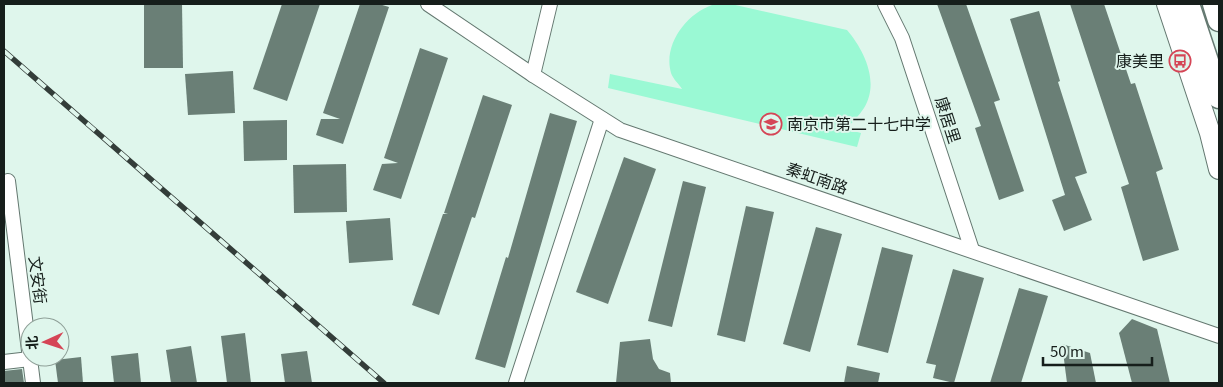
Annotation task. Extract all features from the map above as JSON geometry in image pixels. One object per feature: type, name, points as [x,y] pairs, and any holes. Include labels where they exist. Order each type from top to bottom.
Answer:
[{"type":"highway","points":[[1188,4],[1219,97]]},
{"type":"highway","points":[[1214,4],[1219,20]]},
{"type":"main road","points":[[1167,4],[1210,133],[1219,169]]},
{"type":"street","name":"秦虹南路","points":[[428,4],[533,75],[620,130],[1219,336]]},
{"type":"street","points":[[533,75],[550,4]]},
{"type":"street","name":"康居里","points":[[885,4],[902,38],[972,250]]},
{"type":"street","points":[[516,383],[602,119]]},
{"type":"street","name":"文安街","points":[[8,181],[25,317]]},
{"type":"street","points":[[4,362],[20,360]]},
{"type":"street","name":"文安街","points":[[31,367],[33,383]]},
{"type":"green space","points":[[714,4],[731,4],[847,30],[864,57],[870,77],[869,98],[864,108],[846,129],[861,133],[857,147],[608,88],[610,74],[682,89],[671,73],[669,62],[670,52],[679,32],[685,23],[702,9]]},
{"type":"building","points":[[144,4],[182,4],[183,68],[144,68]]},
{"type":"building","points":[[282,4],[320,4],[287,101],[253,89]]},
{"type":"building","points":[[360,4],[379,4],[389,7],[343,144],[316,135],[321,119],[340,119],[323,113]]},
{"type":"building","points":[[937,4],[966,4],[1000,100],[994,102],[1024,191],[999,200],[975,128],[981,126]]},
{"type":"building","points":[[1070,4],[1104,4],[1131,84],[1135,83],[1163,169],[1156,172],[1179,250],[1143,261],[1121,187],[1129,184]]},
{"type":"building","points":[[1039,11],[1060,81],[1058,82],[1087,173],[1075,177],[1092,220],[1064,231],[1052,200],[1065,195],[1010,19]]},
{"type":"building","points":[[420,48],[448,58],[401,199],[373,190],[382,164],[398,163],[384,158]]},
{"type":"building","points":[[233,71],[235,113],[188,115],[185,74]]},
{"type":"building","points":[[483,95],[512,105],[475,218],[472,217],[439,315],[412,305],[443,214],[448,214],[444,213]]},
{"type":"building","points":[[550,113],[577,121],[505,368],[475,359],[506,257],[508,258]]},
{"type":"building","points":[[287,120],[287,160],[244,161],[243,121]]},
{"type":"building","points":[[624,157],[656,169],[608,304],[576,292]]},
{"type":"building","points":[[346,164],[347,212],[294,213],[293,165]]},
{"type":"building","points":[[683,181],[706,187],[672,327],[648,321]]},
{"type":"building","points":[[746,206],[774,212],[745,342],[717,335]]},
{"type":"building","points":[[390,218],[393,260],[349,263],[346,221]]},
{"type":"building","points":[[816,227],[842,234],[810,352],[783,344]]},
{"type":"building","points":[[882,247],[913,255],[888,353],[857,345]]},
{"type":"building","points":[[953,269],[984,278],[954,383],[933,378],[936,365],[926,363]]},
{"type":"building","points":[[1019,288],[1048,296],[1021,383],[990,383]]},
{"type":"building","points":[[1132,319],[1157,329],[1170,383],[1132,383],[1119,333]]},
{"type":"building","points":[[245,333],[251,383],[227,383],[221,336]]},
{"type":"building","points":[[650,339],[653,359],[659,369],[670,373],[671,383],[616,383],[620,342]]},
{"type":"building","points":[[1062,344],[1090,353],[1096,383],[1067,383]]},
{"type":"building","points":[[191,346],[197,383],[171,383],[166,350]]},
{"type":"building","points":[[307,351],[312,383],[285,383],[281,354]]},
{"type":"building","points":[[138,353],[141,383],[114,383],[111,356]]},
{"type":"building","points":[[81,357],[83,383],[58,383],[56,367],[70,367],[70,358]]},
{"type":"building","points":[[847,366],[880,373],[878,383],[844,383]]},
{"type":"building","points":[[22,369],[24,383],[4,383],[4,371]]},
{"type":"railway","points":[[4,51],[384,383]]},
{"type":"place","name":"康美里","points":[[1180,61]]},
{"type":"place","name":"南京市第二十七中学","points":[[771,124]]}]
